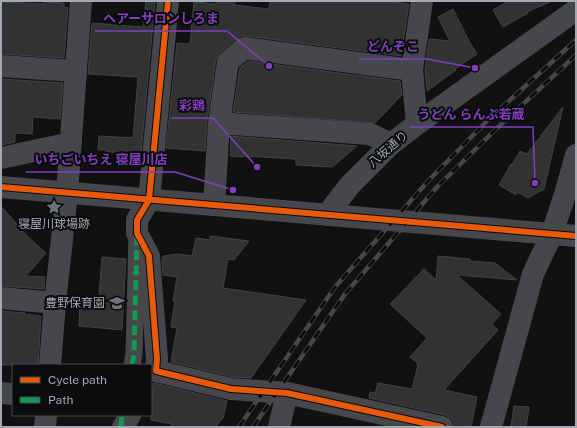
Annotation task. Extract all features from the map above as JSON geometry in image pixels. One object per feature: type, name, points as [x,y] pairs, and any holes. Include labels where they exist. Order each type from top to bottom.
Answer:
[{"type":"street","points":[[50,364],[67,192],[81,1]]},
{"type":"street","points":[[132,364],[134,354],[136,233],[138,220],[149,200],[168,1]]},
{"type":"street","points":[[417,124],[412,70],[422,1]]},
{"type":"street","name":"八坂通り","points":[[327,215],[349,186],[391,144],[576,10]]},
{"type":"street","points":[[214,205],[219,123],[228,62],[244,48],[412,70]]},
{"type":"street","points":[[1,66],[75,71]]},
{"type":"street","points":[[219,123],[370,134],[391,144]]},
{"type":"street","points":[[1,158],[71,143]]},
{"type":"street","points":[[491,427],[533,274],[552,234],[576,155]]},
{"type":"street","points":[[1,187],[576,236]]},
{"type":"street","points":[[136,233],[149,256],[157,359],[154,375],[231,389],[287,393],[442,427]]},
{"type":"street","points":[[1,298],[55,303]]},
{"type":"street","points":[[1,393],[12,394]]},
{"type":"street","points":[[279,427],[287,393]]},
{"type":"street","points":[[45,427],[46,416]]},
{"type":"street","points":[[122,416],[122,427]]},
{"type":"street","points":[[122,427],[129,416]]},
{"type":"building","points":[[146,1],[155,1],[141,153],[106,152],[106,150],[98,150],[99,136],[133,138],[138,77],[88,74],[92,23],[143,27]]},
{"type":"building","points":[[217,1],[235,1],[234,5],[269,9],[270,1],[384,1],[409,4],[401,56],[240,36],[220,53],[216,60],[207,121],[205,151],[166,148],[177,43],[190,44],[194,2],[216,4]]},
{"type":"building","points":[[509,1],[552,1],[527,12],[528,13],[503,27],[493,10]]},
{"type":"building","points":[[1,2],[44,4],[44,2],[64,3],[64,7],[68,8],[64,58],[1,54]]},
{"type":"building","points":[[453,9],[477,54],[427,91],[425,70],[429,39],[450,41],[438,17]]},
{"type":"building","points":[[248,61],[400,81],[402,95],[375,123],[233,112],[240,68]]},
{"type":"building","points":[[1,79],[63,83],[60,119],[33,117],[32,134],[15,133],[15,142],[1,145]]},
{"type":"building","points":[[563,107],[544,189],[528,198],[517,192],[516,195],[499,185],[520,151],[527,154]]},
{"type":"building","points":[[231,136],[357,146],[332,167],[296,165],[296,159],[230,156]]},
{"type":"building","points":[[1,206],[28,237],[46,253],[26,276],[45,277],[44,289],[1,286]]},
{"type":"building","points":[[210,236],[249,241],[234,260],[228,259],[223,288],[306,300],[251,378],[233,377],[171,362],[177,328],[171,327],[177,277],[163,275],[163,256],[178,254],[192,256],[196,238],[210,240]]},
{"type":"building","points":[[438,256],[495,263],[517,280],[457,275],[501,314],[492,324],[498,330],[444,390],[477,397],[471,427],[454,427],[454,423],[451,418],[445,415],[369,398],[370,392],[375,393],[378,383],[412,389],[418,364],[410,357],[427,338],[390,304],[424,269],[436,280]]},
{"type":"building","points":[[102,257],[126,259],[122,330],[79,326],[80,307],[98,308]]},
{"type":"building","points":[[1,311],[41,316],[38,364],[1,365]]},
{"type":"building","points":[[154,383],[227,401],[223,418],[215,427],[172,427],[172,424],[151,420]]},
{"type":"building","points":[[514,406],[529,407],[526,427],[511,427]]},
{"type":"railway","points":[[239,427],[335,287],[429,180],[487,121],[576,40]]},
{"type":"railway","points":[[253,427],[345,294],[437,187],[495,130],[576,55]]},
{"type":"marked path","points":[[132,364],[134,354],[137,235]]},
{"type":"marked path","points":[[121,427],[122,416]]},
{"type":"cycle path","points":[[168,1],[149,200],[137,220],[137,233],[149,256],[157,359],[156,371],[231,389],[287,393],[442,427]]},
{"type":"cycle path","points":[[1,187],[576,236]]},
{"type":"place","name":"ヘアーサロンしろま","points":[[269,66]]},
{"type":"place","name":"どんぞこ","points":[[475,68]]},
{"type":"place","name":"彩鶏","points":[[257,167]]},
{"type":"place","name":"うどん らんぷ若蔵","points":[[535,183]]},
{"type":"place","name":"いちごいちえ 寝屋川店","points":[[233,190]]},
{"type":"place","name":"寝屋川球場跡","points":[[54,207]]},
{"type":"place","name":"豊野保育園","points":[[117,303]]}]
